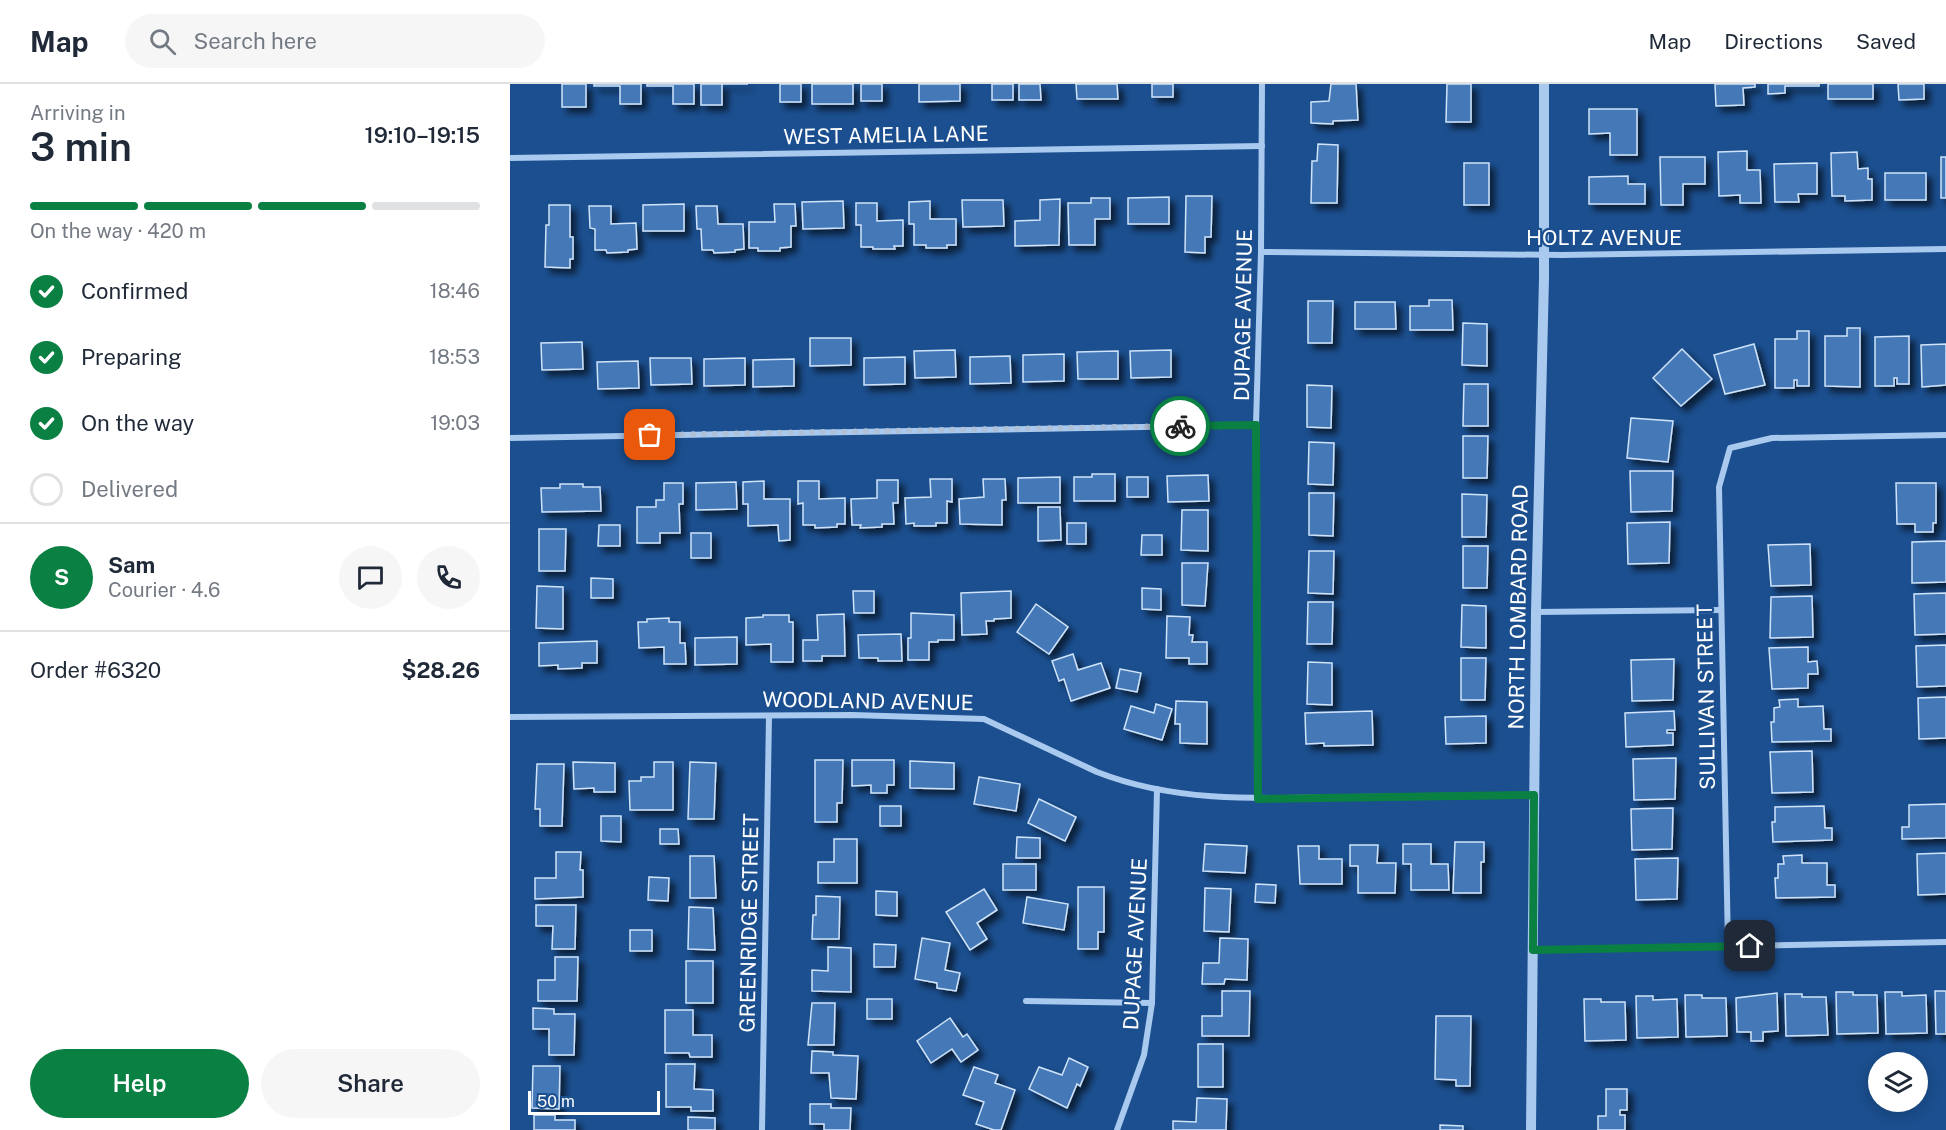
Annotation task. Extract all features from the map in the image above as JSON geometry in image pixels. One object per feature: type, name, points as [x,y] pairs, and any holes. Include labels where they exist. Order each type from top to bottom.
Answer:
[{"type":"street","name":"DUPAGE AVENUE","points":[[1258,799],[1256,425],[1261,252],[1262,84]]},
{"type":"street","name":"NORTH LOMBARD ROAD","points":[[1531,1130],[1536,612],[1544,255],[1544,84]]},
{"type":"street","name":"WEST AMELIA LANE","points":[[510,158],[1262,146]]},
{"type":"street","name":"HOLTZ AVENUE","points":[[1261,252],[1544,255],[1946,249]]},
{"type":"street","points":[[510,438],[1256,425]]},
{"type":"street","name":"SULLIVAN STREET","points":[[1728,946],[1719,487],[1730,448],[1772,438],[1946,435]]},
{"type":"street","points":[[1536,612],[1720,610]]},
{"type":"street","name":"WOODLAND AVENUE","points":[[510,717],[852,715],[984,719],[1115,780],[1157,789],[1209,796],[1258,799],[1534,795]]},
{"type":"street","name":"GREENRIDGE STREET","points":[[762,1130],[769,716]]},
{"type":"street","name":"DUPAGE AVENUE","points":[[1117,1130],[1144,1055],[1152,1002],[1157,789]]},
{"type":"street","points":[[1533,950],[1946,942]]},
{"type":"street","points":[[1026,1001],[1152,1002]]},
{"type":"building","points":[[562,84],[586,84],[586,107],[562,107]]},
{"type":"building","points":[[594,84],[641,84],[641,104],[620,104],[620,86],[594,86]]},
{"type":"building","points":[[647,84],[694,84],[694,104],[673,104],[673,86],[647,86]]},
{"type":"building","points":[[701,84],[722,84],[722,105],[701,105]]},
{"type":"building","points":[[780,84],[801,84],[801,102],[780,102]]},
{"type":"building","points":[[812,84],[853,84],[853,104],[812,104]]},
{"type":"building","points":[[861,84],[882,84],[882,101],[861,101]]},
{"type":"building","points":[[919,84],[960,84],[960,101],[919,102]]},
{"type":"building","points":[[992,84],[1013,84],[1013,100],[992,100]]},
{"type":"building","points":[[1019,84],[1040,84],[1041,100],[1019,100]]},
{"type":"building","points":[[1076,84],[1117,84],[1118,99],[1077,99]]},
{"type":"building","points":[[1152,84],[1173,84],[1173,97],[1152,97]]},
{"type":"building","points":[[1331,84],[1356,84],[1358,120],[1333,121],[1333,124],[1311,123],[1311,102],[1329,101]]},
{"type":"building","points":[[1447,84],[1471,84],[1471,122],[1446,122]]},
{"type":"building","points":[[1715,84],[1755,84],[1755,87],[1743,88],[1744,105],[1716,106]]},
{"type":"building","points":[[1768,84],[1819,84],[1819,86],[1785,86],[1785,93],[1768,94]]},
{"type":"building","points":[[1828,84],[1873,84],[1873,99],[1828,99]]},
{"type":"building","points":[[1898,84],[1924,84],[1924,99],[1899,100]]},
{"type":"building","points":[[1589,109],[1637,109],[1637,155],[1610,155],[1610,133],[1589,134]]},
{"type":"building","points":[[1318,144],[1338,145],[1337,203],[1311,203],[1312,161],[1317,161]]},
{"type":"building","points":[[1747,151],[1747,170],[1760,170],[1761,203],[1740,203],[1740,195],[1719,196],[1718,152]]},
{"type":"building","points":[[1857,152],[1858,169],[1868,168],[1868,179],[1872,179],[1872,200],[1845,201],[1845,196],[1832,196],[1831,153]]},
{"type":"building","points":[[1660,157],[1705,157],[1705,184],[1683,184],[1683,205],[1661,205]]},
{"type":"building","points":[[1941,157],[1946,157],[1946,198],[1941,198]]},
{"type":"building","points":[[1464,163],[1489,163],[1489,205],[1464,205]]},
{"type":"building","points":[[1817,163],[1817,194],[1798,194],[1799,202],[1775,202],[1774,164]]},
{"type":"building","points":[[1885,173],[1926,173],[1926,200],[1885,200]]},
{"type":"building","points":[[1628,176],[1628,184],[1645,184],[1645,204],[1589,204],[1589,177]]},
{"type":"building","points":[[1186,196],[1212,196],[1211,237],[1205,237],[1205,253],[1185,252]]},
{"type":"building","points":[[1169,197],[1169,224],[1128,224],[1128,198]]},
{"type":"building","points":[[1091,198],[1110,198],[1110,219],[1095,219],[1095,245],[1069,245],[1068,203],[1091,203]]},
{"type":"building","points":[[1060,199],[1059,245],[1015,246],[1015,221],[1040,220],[1040,200]]},
{"type":"building","points":[[962,200],[1003,200],[1004,226],[963,227]]},
{"type":"building","points":[[843,201],[844,228],[803,229],[802,202]]},
{"type":"building","points":[[930,201],[930,219],[956,219],[956,245],[947,245],[947,248],[926,248],[926,245],[914,245],[914,224],[909,224],[909,202]]},
{"type":"building","points":[[856,203],[877,203],[877,221],[903,220],[903,246],[894,246],[895,249],[861,247],[861,225],[856,225]]},
{"type":"building","points":[[684,204],[684,231],[643,231],[643,205]]},
{"type":"building","points":[[774,204],[795,204],[796,226],[791,226],[791,247],[780,248],[780,251],[758,251],[758,248],[749,248],[749,222],[775,222]]},
{"type":"building","points":[[549,205],[570,205],[573,259],[570,259],[570,268],[545,267]]},
{"type":"building","points":[[589,206],[611,206],[611,224],[636,223],[637,249],[607,253],[606,250],[595,250],[595,229],[590,228]]},
{"type":"building","points":[[696,206],[717,206],[718,224],[743,224],[744,249],[714,253],[713,250],[702,250],[701,229],[697,229]]},
{"type":"building","points":[[1429,300],[1452,300],[1453,330],[1410,330],[1410,306],[1429,306]]},
{"type":"building","points":[[1308,301],[1333,301],[1332,343],[1308,343]]},
{"type":"building","points":[[1355,302],[1395,302],[1396,329],[1355,329]]},
{"type":"building","points":[[1463,323],[1487,324],[1487,366],[1462,365]]},
{"type":"building","points":[[1847,328],[1860,328],[1860,387],[1825,386],[1825,336],[1847,336]]},
{"type":"building","points":[[1797,331],[1809,331],[1809,386],[1797,386],[1797,380],[1794,380],[1794,388],[1775,388],[1775,339],[1797,339]]},
{"type":"building","points":[[1909,336],[1909,384],[1897,384],[1897,378],[1894,378],[1894,386],[1875,386],[1875,337]]},
{"type":"building","points":[[810,338],[851,338],[851,365],[810,366]]},
{"type":"building","points":[[582,342],[583,369],[542,370],[541,343]]},
{"type":"building","points":[[1754,344],[1765,385],[1725,394],[1714,355]]},
{"type":"building","points":[[1946,344],[1946,385],[1922,387],[1921,345]]},
{"type":"building","points":[[1682,349],[1712,379],[1681,406],[1653,378]]},
{"type":"building","points":[[955,350],[956,377],[915,378],[914,351]]},
{"type":"building","points":[[1171,350],[1171,377],[1131,378],[1130,351]]},
{"type":"building","points":[[1118,351],[1118,379],[1078,379],[1077,352]]},
{"type":"building","points":[[1064,354],[1064,381],[1023,382],[1023,355]]},
{"type":"building","points":[[1010,356],[1011,383],[970,384],[970,357]]},
{"type":"building","points":[[905,357],[905,384],[864,385],[864,358]]},
{"type":"building","points":[[650,358],[691,358],[692,384],[651,385]]},
{"type":"building","points":[[745,358],[745,385],[704,386],[704,359]]},
{"type":"building","points":[[794,359],[794,386],[753,387],[753,360]]},
{"type":"building","points":[[638,361],[639,388],[598,389],[597,362]]},
{"type":"building","points":[[1464,384],[1488,384],[1488,426],[1463,426]]},
{"type":"building","points":[[1307,385],[1332,386],[1331,428],[1307,427]]},
{"type":"building","points":[[1631,418],[1673,421],[1668,462],[1627,458]]},
{"type":"building","points":[[1463,436],[1488,436],[1487,478],[1463,478]]},
{"type":"building","points":[[1309,442],[1334,443],[1333,485],[1308,484]]},
{"type":"building","points":[[1630,471],[1673,471],[1672,511],[1631,512]]},
{"type":"building","points":[[1092,474],[1115,474],[1115,501],[1074,501],[1074,477],[1092,477]]},
{"type":"building","points":[[1208,475],[1209,501],[1168,502],[1167,476]]},
{"type":"building","points":[[1060,477],[1060,503],[1018,503],[1018,478]]},
{"type":"building","points":[[1127,477],[1148,477],[1148,497],[1127,497]]},
{"type":"building","points":[[930,479],[952,479],[952,502],[947,501],[947,523],[936,523],[936,526],[906,524],[905,498],[931,497]]},
{"type":"building","points":[[983,479],[1005,479],[1006,500],[1002,500],[1002,525],[960,524],[959,499],[984,497]]},
{"type":"building","points":[[877,480],[898,480],[898,503],[893,503],[894,524],[860,528],[861,525],[852,525],[851,499],[877,498]]},
{"type":"building","points":[[764,481],[764,499],[790,499],[790,540],[779,541],[778,525],[748,526],[748,504],[743,504],[743,482]]},
{"type":"building","points":[[798,481],[819,481],[819,499],[845,498],[845,524],[837,524],[837,527],[815,528],[815,525],[803,525],[803,503],[798,504]]},
{"type":"building","points":[[736,482],[737,509],[696,510],[696,483]]},
{"type":"building","points":[[664,483],[683,483],[683,504],[679,504],[680,533],[660,533],[660,543],[637,543],[637,507],[656,507],[656,500],[664,500]]},
{"type":"building","points":[[1896,483],[1936,483],[1936,523],[1933,523],[1933,532],[1915,532],[1915,524],[1897,524]]},
{"type":"building","points":[[560,484],[600,487],[601,511],[542,512],[541,488],[560,488]]},
{"type":"building","points":[[1309,493],[1334,493],[1333,536],[1309,535]]},
{"type":"building","points":[[1462,494],[1487,495],[1486,537],[1462,537]]},
{"type":"building","points":[[1038,507],[1060,507],[1061,540],[1038,541]]},
{"type":"building","points":[[1182,510],[1208,510],[1208,551],[1181,550]]},
{"type":"building","points":[[1670,522],[1669,563],[1628,564],[1627,523]]},
{"type":"building","points":[[1067,523],[1086,523],[1086,544],[1067,544]]},
{"type":"building","points":[[599,525],[620,525],[620,546],[598,546]]},
{"type":"building","points":[[539,529],[566,529],[565,571],[539,571]]},
{"type":"building","points":[[691,533],[711,533],[711,558],[691,558]]},
{"type":"building","points":[[1142,535],[1162,535],[1162,555],[1141,555]]},
{"type":"building","points":[[1946,541],[1946,582],[1912,583],[1912,542]]},
{"type":"building","points":[[1810,544],[1811,585],[1771,586],[1768,545]]},
{"type":"building","points":[[1463,546],[1488,546],[1487,588],[1463,588]]},
{"type":"building","points":[[1309,551],[1334,551],[1333,594],[1308,593]]},
{"type":"building","points":[[1182,563],[1208,563],[1205,606],[1182,605]]},
{"type":"building","points":[[591,578],[613,579],[613,598],[591,598]]},
{"type":"building","points":[[537,586],[563,587],[563,629],[536,628]]},
{"type":"building","points":[[1142,588],[1161,589],[1161,610],[1142,609]]},
{"type":"building","points":[[853,591],[874,591],[874,613],[854,613]]},
{"type":"building","points":[[1011,591],[1011,618],[986,621],[987,634],[962,635],[961,593]]},
{"type":"building","points":[[1946,593],[1946,634],[1915,635],[1914,594]]},
{"type":"building","points":[[1812,596],[1813,637],[1770,638],[1771,597]]},
{"type":"building","points":[[1308,602],[1333,602],[1332,644],[1307,644]]},
{"type":"building","points":[[1036,604],[1068,627],[1049,654],[1017,632]]},
{"type":"building","points":[[1462,605],[1486,606],[1486,648],[1461,647]]},
{"type":"building","points":[[911,613],[954,615],[954,640],[929,642],[929,660],[908,660]]},
{"type":"building","points":[[844,614],[845,656],[822,656],[822,661],[803,661],[803,640],[818,640],[817,615]]},
{"type":"building","points":[[763,615],[789,615],[789,622],[793,622],[793,662],[771,662],[771,644],[746,645],[746,618],[763,617]]},
{"type":"building","points":[[1167,616],[1190,617],[1189,635],[1193,635],[1192,642],[1207,642],[1207,664],[1189,664],[1189,658],[1166,658]]},
{"type":"building","points":[[669,618],[669,622],[680,622],[680,643],[685,643],[686,664],[664,664],[664,647],[639,648],[638,622],[647,622],[647,619]]},
{"type":"building","points":[[901,634],[902,661],[859,658],[858,635]]},
{"type":"building","points":[[737,637],[737,664],[695,665],[695,638]]},
{"type":"building","points":[[597,641],[597,663],[582,663],[582,668],[558,669],[558,665],[539,666],[539,643]]},
{"type":"building","points":[[1946,645],[1946,686],[1917,687],[1916,646]]},
{"type":"building","points":[[1808,647],[1808,662],[1817,661],[1818,674],[1808,674],[1808,688],[1772,689],[1769,648]]},
{"type":"building","points":[[1073,654],[1078,670],[1101,663],[1110,688],[1071,701],[1064,679],[1059,681],[1052,661]]},
{"type":"building","points":[[1461,658],[1486,658],[1485,700],[1461,700]]},
{"type":"building","points":[[1674,659],[1673,700],[1632,701],[1631,660]]},
{"type":"building","points":[[1308,662],[1332,663],[1332,705],[1307,704]]},
{"type":"building","points":[[1120,669],[1141,673],[1137,692],[1116,688]]},
{"type":"building","points":[[1946,697],[1946,738],[1919,739],[1918,698]]},
{"type":"building","points":[[1798,699],[1798,707],[1823,706],[1824,729],[1831,729],[1831,741],[1772,742],[1771,722],[1774,722],[1774,708],[1780,707],[1779,700]]},
{"type":"building","points":[[1176,701],[1207,702],[1207,744],[1180,743],[1180,724],[1175,724]]},
{"type":"building","points":[[1156,704],[1172,709],[1162,740],[1124,729],[1131,706],[1154,713]]},
{"type":"building","points":[[1372,711],[1373,745],[1306,744],[1305,713]]},
{"type":"building","points":[[1674,711],[1675,730],[1667,730],[1667,733],[1673,733],[1673,745],[1626,747],[1625,713]]},
{"type":"building","points":[[1486,716],[1486,743],[1446,744],[1445,717]]},
{"type":"building","points":[[1812,751],[1813,792],[1772,793],[1770,752]]},
{"type":"building","points":[[1676,758],[1675,799],[1634,800],[1633,759]]},
{"type":"building","points":[[815,760],[843,760],[842,803],[837,803],[837,822],[815,822]]},
{"type":"building","points":[[852,760],[894,760],[894,785],[887,785],[887,793],[871,793],[871,785],[852,786]]},
{"type":"building","points":[[910,761],[954,763],[954,789],[910,788]]},
{"type":"building","points":[[573,762],[615,763],[615,792],[594,792],[594,788],[574,789]]},
{"type":"building","points":[[654,762],[673,762],[673,810],[630,810],[629,781],[641,781],[641,777],[654,777]]},
{"type":"building","points":[[690,762],[716,763],[714,819],[688,819]]},
{"type":"building","points":[[537,764],[564,764],[562,826],[540,826],[540,809],[535,809]]},
{"type":"building","points":[[979,777],[1020,784],[1016,811],[974,804]]},
{"type":"building","points":[[1039,799],[1076,817],[1065,841],[1028,823]]},
{"type":"building","points":[[1946,804],[1946,838],[1902,839],[1902,827],[1909,827],[1909,805]]},
{"type":"building","points":[[880,806],[901,806],[901,826],[880,826]]},
{"type":"building","points":[[1824,806],[1825,828],[1832,828],[1832,840],[1773,842],[1772,822],[1775,822],[1775,807]]},
{"type":"building","points":[[1673,808],[1672,849],[1632,850],[1631,809]]},
{"type":"building","points":[[601,816],[621,816],[621,842],[601,841]]},
{"type":"building","points":[[660,829],[678,829],[679,844],[660,844]]},
{"type":"building","points":[[1017,837],[1040,838],[1040,858],[1016,858]]},
{"type":"building","points":[[834,839],[857,839],[857,883],[818,883],[818,862],[834,862]]},
{"type":"building","points":[[1455,842],[1484,842],[1484,862],[1481,862],[1481,893],[1453,893]]},
{"type":"building","points":[[1205,844],[1247,846],[1245,873],[1203,871]]},
{"type":"building","points":[[1403,844],[1431,844],[1431,864],[1448,864],[1449,890],[1411,890],[1411,864],[1403,864]]},
{"type":"building","points":[[1350,845],[1378,845],[1377,863],[1396,863],[1395,893],[1358,893],[1358,866],[1350,866]]},
{"type":"building","points":[[1298,846],[1319,846],[1319,859],[1342,859],[1342,884],[1300,884]]},
{"type":"building","points":[[556,852],[581,852],[583,897],[535,899],[535,878],[556,878]]},
{"type":"building","points":[[1946,853],[1946,894],[1918,895],[1917,854]]},
{"type":"building","points":[[1802,855],[1802,863],[1827,863],[1827,885],[1835,885],[1835,897],[1776,898],[1775,878],[1778,878],[1778,864],[1784,864],[1783,856]]},
{"type":"building","points":[[690,856],[714,856],[716,898],[690,898]]},
{"type":"building","points":[[1678,858],[1677,899],[1636,900],[1635,859]]},
{"type":"building","points":[[1003,864],[1036,864],[1036,890],[1003,890]]},
{"type":"building","points":[[649,877],[669,878],[668,901],[648,900]]},
{"type":"building","points":[[1256,884],[1276,885],[1275,903],[1255,902]]},
{"type":"building","points":[[1078,887],[1104,887],[1104,932],[1098,932],[1098,949],[1078,949]]},
{"type":"building","points":[[1205,888],[1231,889],[1229,932],[1204,931]]},
{"type":"building","points":[[984,889],[997,910],[977,923],[987,939],[970,950],[946,912]]},
{"type":"building","points":[[876,891],[897,892],[897,916],[876,915]]},
{"type":"building","points":[[816,896],[840,897],[839,939],[812,939]]},
{"type":"building","points":[[1027,897],[1068,904],[1064,930],[1023,923]]},
{"type":"building","points":[[536,905],[576,905],[575,949],[552,949],[553,926],[536,926]]},
{"type":"building","points":[[689,907],[713,908],[715,950],[688,949]]},
{"type":"building","points":[[630,930],[652,930],[652,951],[630,951]]},
{"type":"building","points":[[922,938],[950,943],[945,970],[960,973],[956,991],[937,988],[937,983],[915,979]]},
{"type":"building","points":[[1220,938],[1248,939],[1247,980],[1225,979],[1224,984],[1202,984],[1203,963],[1219,963]]},
{"type":"building","points":[[874,944],[896,945],[895,967],[874,967]]},
{"type":"building","points":[[828,947],[851,948],[851,992],[812,991],[812,970],[828,971]]},
{"type":"building","points":[[555,957],[578,957],[577,1001],[538,1001],[538,980],[555,980]]},
{"type":"building","points":[[686,961],[713,961],[713,1003],[686,1003]]},
{"type":"building","points":[[1222,991],[1250,991],[1249,1036],[1202,1036],[1202,1016],[1222,1016]]},
{"type":"building","points":[[1935,991],[1946,991],[1946,1034],[1936,1034]]},
{"type":"building","points":[[1836,992],[1877,995],[1878,1033],[1837,1034]]},
{"type":"building","points":[[1885,992],[1902,992],[1902,996],[1926,995],[1927,1033],[1886,1034]]},
{"type":"building","points":[[1777,993],[1778,1031],[1763,1032],[1763,1041],[1751,1041],[1751,1032],[1737,1032],[1736,998]]},
{"type":"building","points":[[1785,994],[1826,997],[1828,1035],[1786,1036]]},
{"type":"building","points":[[1685,995],[1726,998],[1727,1036],[1686,1037]]},
{"type":"building","points":[[1636,996],[1653,996],[1653,1000],[1677,999],[1678,1037],[1637,1038]]},
{"type":"building","points":[[867,999],[892,999],[892,1019],[867,1019]]},
{"type":"building","points":[[1584,999],[1625,1002],[1626,1040],[1585,1041]]},
{"type":"building","points":[[812,1003],[835,1003],[834,1045],[808,1045]]},
{"type":"building","points":[[533,1008],[554,1009],[554,1014],[575,1014],[574,1055],[549,1055],[549,1029],[533,1029]]},
{"type":"building","points":[[665,1010],[693,1010],[693,1035],[712,1035],[712,1057],[690,1057],[689,1053],[665,1053]]},
{"type":"building","points":[[1436,1016],[1471,1016],[1470,1086],[1456,1086],[1456,1080],[1435,1079]]},
{"type":"building","points":[[950,1018],[963,1037],[967,1034],[978,1050],[961,1062],[952,1049],[931,1063],[917,1041]]},
{"type":"building","points":[[1198,1044],[1223,1044],[1223,1087],[1198,1087]]},
{"type":"building","points":[[812,1051],[858,1056],[856,1099],[831,1098],[829,1073],[811,1073]]},
{"type":"building","points":[[1069,1058],[1088,1067],[1080,1086],[1077,1084],[1067,1108],[1029,1089],[1039,1067],[1062,1075]]},
{"type":"building","points":[[666,1064],[695,1064],[694,1089],[713,1090],[713,1111],[691,1111],[691,1107],[666,1107]]},
{"type":"building","points":[[533,1066],[560,1066],[559,1109],[532,1108]]},
{"type":"building","points":[[974,1067],[998,1075],[995,1083],[1015,1090],[1001,1130],[976,1124],[984,1102],[963,1095]]},
{"type":"building","points":[[1606,1089],[1627,1089],[1627,1110],[1620,1110],[1620,1115],[1625,1115],[1625,1130],[1598,1130],[1598,1116],[1606,1116]]},
{"type":"building","points":[[1197,1098],[1227,1099],[1226,1130],[1173,1130],[1173,1121],[1196,1122]]},
{"type":"building","points":[[810,1104],[831,1104],[831,1108],[851,1108],[850,1130],[824,1130],[824,1124],[810,1124]]},
{"type":"building","points":[[534,1115],[555,1115],[555,1120],[575,1120],[575,1130],[534,1130]]},
{"type":"building","points":[[688,1117],[715,1118],[715,1130],[688,1130]]},
{"type":"building","points":[[1440,1125],[1463,1126],[1463,1130],[1440,1130]]},
{"type":"way so far","points":[[650,435],[1180,426]]},
{"type":"route","points":[[1180,426],[1256,425],[1258,799],[1534,795],[1533,950],[1750,946]]}]
